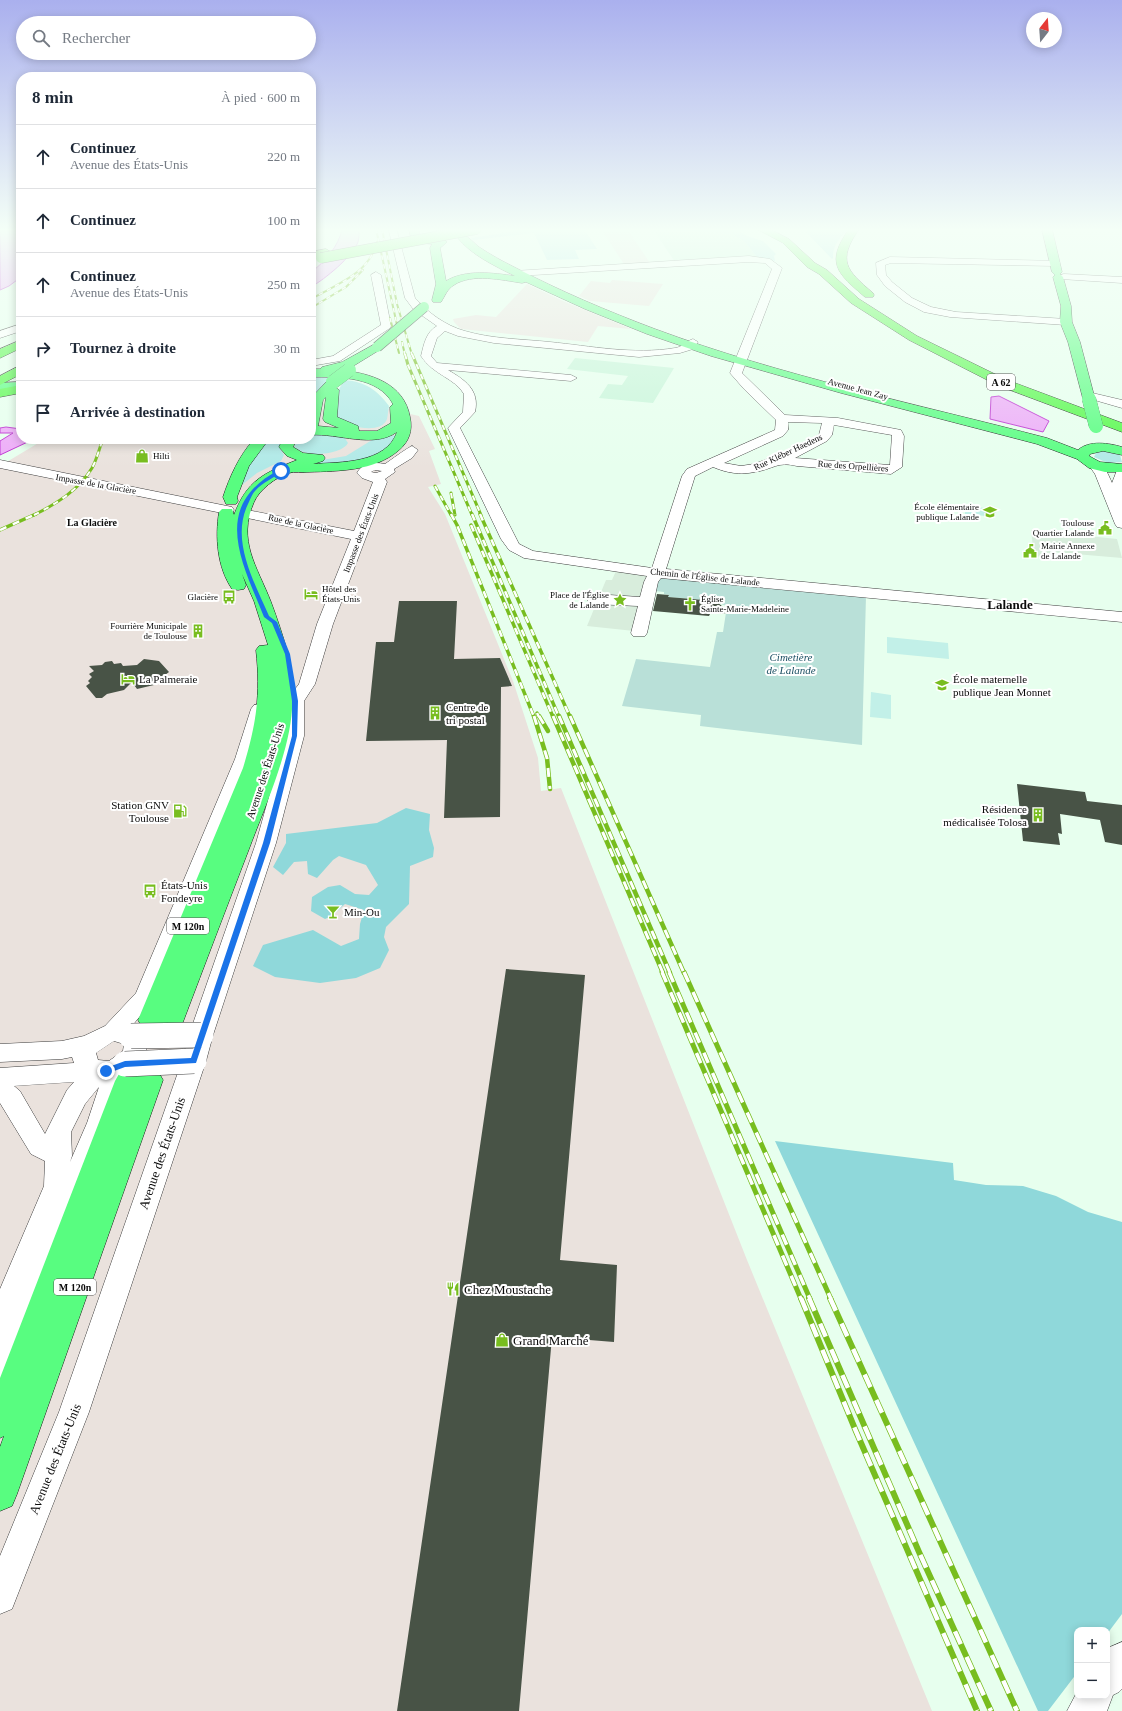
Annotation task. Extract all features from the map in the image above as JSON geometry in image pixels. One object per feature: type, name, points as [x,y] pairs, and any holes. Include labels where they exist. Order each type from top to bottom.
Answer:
[{"type":"highway","name":"A 62","points":[[866,309],[913,338],[951,359],[1031,394],[1122,428]]},
{"type":"highway","name":"A 62","points":[[881,309],[900,321],[941,343],[1017,380],[1122,419]]},
{"type":"highway","points":[[886,309],[900,321]]},
{"type":"highway","points":[[0,344],[16,338]]},
{"type":"highway","points":[[0,354],[16,346]]},
{"type":"highway","points":[[0,364],[16,356]]},
{"type":"highway","points":[[0,382],[16,372]]},
{"type":"highway","points":[[0,393],[16,389]]},
{"type":"main road","points":[[351,444],[333,430],[322,424],[323,402],[335,385],[425,309]]},
{"type":"main road","name":"Avenue Jean Zay","points":[[597,309],[686,346],[740,359],[1035,439],[1089,450]]},
{"type":"main road","points":[[1066,309],[1066,322],[1074,342],[1096,426],[1097,439],[1084,459],[1094,464],[1122,468]]},
{"type":"main road","name":"Avenue Jean Zay","points":[[686,346],[1089,450]]},
{"type":"main road","points":[[316,372],[346,365],[380,347]]},
{"type":"main road","points":[[281,471],[355,464],[377,458],[400,442],[405,429],[402,407],[396,395],[388,388],[376,382],[354,376],[316,373]]},
{"type":"main road","points":[[288,444],[286,447],[293,453],[314,458],[325,457],[351,444],[395,427],[399,421],[393,402],[381,390],[362,381],[316,374]]},
{"type":"main road","points":[[0,382],[16,383]]},
{"type":"main road","points":[[335,385],[330,419],[337,424],[358,430],[373,430],[388,425],[393,402]]},
{"type":"main road","points":[[316,404],[321,392],[335,385]]},
{"type":"main road","points":[[0,387],[16,388]]},
{"type":"main road","points":[[1052,440],[1085,438],[1090,436],[1096,426]]},
{"type":"main road","points":[[1096,426],[1118,450]]},
{"type":"main road","points":[[351,444],[394,434],[405,429]]},
{"type":"main road","points":[[316,431],[333,430]]},
{"type":"main road","name":"Avenue des États-Unis","points":[[258,444],[246,458],[230,500],[224,534],[224,547],[228,563],[262,638],[266,659],[269,703],[261,742],[161,1021],[265,779],[281,726],[284,709],[280,656],[267,617],[243,559],[239,528],[242,513],[247,500],[257,486],[281,471],[314,458]]},
{"type":"main road","points":[[1089,450],[1118,450]]},
{"type":"main road","points":[[230,500],[246,484],[287,460],[293,453]]},
{"type":"main road","points":[[267,617],[274,622],[288,654],[295,701]]},
{"type":"main road","name":"M 120n","points":[[0,1421],[118,1072]]},
{"type":"main road","name":"M 120n","points":[[0,1494],[118,1072]]},
{"type":"street","points":[[316,363],[336,359],[386,326],[383,309]]},
{"type":"street","points":[[419,309],[449,329],[479,338],[622,354],[665,353],[686,346]]},
{"type":"street","points":[[639,633],[645,602],[659,569],[689,476],[692,472],[779,433],[782,430],[782,419],[739,378],[736,369],[761,309]]},
{"type":"street","points":[[926,309],[951,314],[1066,322]]},
{"type":"street","points":[[0,335],[16,329]]},
{"type":"street","points":[[449,329],[431,339],[426,356],[431,365],[571,378]]},
{"type":"street","name":"Chemin de l'Église de Lalande","points":[[431,365],[461,382],[469,390],[471,400],[470,412],[454,428],[514,547],[521,552],[542,558],[656,573],[1122,617]]},
{"type":"street","points":[[1089,397],[1122,404]]},
{"type":"street","name":"Rue des Orpellières","points":[[780,458],[797,462],[881,470],[891,470],[896,467],[897,433],[862,424],[782,419]]},
{"type":"street","name":"Rue Kléber Haedens","points":[[714,463],[733,469],[750,470],[823,438],[826,435],[829,421]]},
{"type":"street","name":"Impasse des États-Unis","points":[[295,701],[306,684],[330,612],[380,482],[382,472],[408,455],[412,450]]},
{"type":"street","name":"Impasse de la Glacière","points":[[0,464],[193,503],[230,500]]},
{"type":"street","points":[[1094,464],[1101,473],[1120,518]]},
{"type":"street","points":[[1120,518],[1117,487],[1119,476],[1122,473]]},
{"type":"street","name":"Impasse de la Glacière","points":[[193,503],[215,500],[230,500]]},
{"type":"street","name":"Rue de la Glacière","points":[[242,513],[359,536]]},
{"type":"street","points":[[594,599],[645,602]]},
{"type":"street","name":"Avenue des États-Unis","points":[[122,1034],[145,996],[244,759],[267,684]]},
{"type":"street","name":"Avenue des États-Unis","points":[[0,1597],[74,1412],[194,1061],[201,1035],[266,843],[295,736],[295,701]]},
{"type":"street","points":[[118,1072],[86,1062],[84,1056],[90,1044],[97,1038],[122,1034],[201,1035]]},
{"type":"street","points":[[0,1366],[99,1123],[118,1072],[135,1052],[136,1046],[122,1034]]},
{"type":"street","points":[[0,1054],[62,1050],[90,1044]]},
{"type":"street","points":[[0,1077],[76,1072],[118,1072],[194,1061]]},
{"type":"street","points":[[0,1323],[57,1186],[59,1156],[58,1132],[76,1097],[118,1072]]},
{"type":"street","points":[[0,1087],[11,1098],[40,1147],[59,1156]]},
{"type":"street","points":[[1110,1676],[1122,1659]]},
{"type":"street","points":[[1085,1711],[1094,1699]]},
{"type":"shaded area","points":[[504,309],[582,309],[631,329],[598,326],[588,342],[461,329],[453,319],[476,315],[496,317]]},
{"type":"shaded area","points":[[316,377],[333,378],[316,398]]},
{"type":"shaded area","points":[[345,380],[365,385],[385,400],[389,406],[387,419],[384,424],[379,427],[365,428],[339,422],[334,406],[336,395]]},
{"type":"shaded area","points":[[316,392],[419,416],[435,449],[429,451],[441,484],[428,487],[445,514],[513,681],[538,758],[541,791],[561,788],[747,1260],[932,1711],[0,1711],[0,466],[37,444],[316,444]]},
{"type":"shaded area","points":[[999,396],[1049,421],[1043,432],[990,419],[991,397]]},
{"type":"shaded area","points":[[0,428],[16,428],[16,444],[23,444],[0,455],[0,441],[13,433],[0,433]]},
{"type":"shaded area","points":[[316,434],[344,437],[348,443],[344,447],[331,453],[322,454],[305,453],[294,446],[295,444],[316,444]]},
{"type":"shaded area","points":[[400,434],[392,444],[382,452],[370,457],[346,463],[307,467],[316,461],[346,456],[372,440]]},
{"type":"shaded area","points":[[263,444],[280,444],[280,448],[284,455],[281,461],[257,473],[237,489],[237,482]]},
{"type":"shaded area","points":[[1103,451],[1120,455],[1122,462],[1108,463],[1094,457],[1096,453]]},
{"type":"shaded area","points":[[965,506],[995,509],[996,517],[965,514]]},
{"type":"shaded area","points":[[1031,530],[1117,539],[1122,558],[1052,552],[1052,558],[1034,556]]},
{"type":"shaded area","name":"Place de l'Église de Lalande","points":[[616,571],[650,575],[634,631],[587,626],[606,580],[612,580]]},
{"type":"shaded area","points":[[887,637],[948,643],[949,659],[887,653]]},
{"type":"shaded area","points":[[871,692],[891,695],[891,719],[870,717]]},
{"type":"shaded area","points":[[406,808],[430,814],[429,830],[434,848],[433,857],[410,866],[409,904],[386,927],[384,937],[389,950],[380,968],[356,978],[320,983],[275,977],[253,966],[263,945],[313,930],[341,946],[359,939],[360,924],[364,910],[345,904],[332,916],[325,919],[311,911],[312,897],[328,887],[340,885],[355,894],[369,895],[378,885],[366,865],[339,856],[333,860],[317,878],[308,874],[307,861],[294,862],[283,875],[273,867],[286,843],[286,834],[377,823]]},
{"type":"shaded area","points":[[775,1141],[953,1163],[954,1180],[986,1185],[1023,1186],[1056,1196],[1088,1212],[1122,1222],[1122,1614],[1110,1630],[1110,1627],[1074,1627],[1074,1677],[1048,1711],[1038,1711]]},
{"type":"green space","points":[[575,358],[674,368],[653,403],[599,398],[608,384],[622,385],[628,376],[567,369]]},
{"type":"green space","name":"Cimetière de Lalande","points":[[659,577],[866,596],[862,745],[700,726],[701,715],[622,706],[636,659],[710,667],[717,632],[723,632],[727,606],[718,603],[718,601],[668,597],[669,595],[664,594],[664,592],[655,591]]},
{"type":"building","name":"Église Sainte-Marie-Madeleine","points":[[657,594],[669,595],[668,597],[716,601],[730,613],[710,614],[709,616],[653,611]]},
{"type":"building","name":"Centre de tri postal","points":[[399,601],[457,601],[454,659],[500,658],[512,686],[501,687],[500,817],[444,818],[447,740],[366,741],[376,642],[394,642]]},
{"type":"building","name":"La Palmeraie","points":[[144,659],[159,661],[169,672],[165,675],[170,681],[158,682],[154,685],[137,689],[132,682],[124,690],[107,694],[102,698],[96,698],[86,686],[90,683],[88,681],[92,677],[89,674],[94,671],[89,666],[102,665],[105,662],[112,661],[114,664],[121,663],[123,666],[137,665]]},
{"type":"building","name":"Résidence médicalisée Tolosa","points":[[1017,784],[1085,792],[1087,801],[1122,805],[1122,845],[1105,842],[1100,820],[1060,814],[1062,834],[1058,833],[1060,845],[1023,841]]},
{"type":"building","name":"Grand Marché","points":[[506,969],[585,975],[560,1260],[617,1265],[614,1342],[552,1337],[519,1711],[397,1711]]},
{"type":"railway","points":[[393,309],[397,325]]},
{"type":"railway","points":[[398,309],[412,355]]},
{"type":"railway","points":[[390,318],[399,353]]},
{"type":"railway","points":[[402,342],[405,355]]},
{"type":"railway","points":[[405,354],[408,365],[472,515]]},
{"type":"railway","points":[[412,354],[481,515]]},
{"type":"railway","points":[[35,514],[59,501],[81,483],[94,465],[101,444]]},
{"type":"railway","points":[[435,486],[451,515]]},
{"type":"railway","points":[[451,493],[455,515]]},
{"type":"railway","points":[[0,530],[35,514]]},
{"type":"railway","points":[[451,514],[457,525],[534,717]]},
{"type":"railway","points":[[472,514],[559,717]]},
{"type":"railway","points":[[480,514],[570,717]]},
{"type":"railway","points":[[471,525],[553,717]]},
{"type":"railway","points":[[537,713],[539,717]]},
{"type":"railway","points":[[534,716],[547,758],[550,789]]},
{"type":"railway","points":[[539,716],[548,731]]},
{"type":"railway","points":[[553,716],[663,973]]},
{"type":"railway","points":[[559,716],[670,973]]},
{"type":"railway","points":[[570,716],[684,973]]},
{"type":"railway","points":[[662,972],[801,1299]]},
{"type":"railway","points":[[669,972],[810,1299]]},
{"type":"railway","points":[[684,972],[831,1299]]},
{"type":"railway","points":[[801,1298],[855,1429],[977,1711]]},
{"type":"railway","points":[[809,1298],[919,1552],[991,1711]]},
{"type":"railway","points":[[830,1298],[1017,1711]]},
{"type":"place","name":"Hilti","points":[[142,456]]},
{"type":"place","name":"École élémentaire publique Lalande","points":[[990,512]]},
{"type":"place","name":"Toulouse Quartier Lalande","points":[[1105,528]]},
{"type":"place","name":"Mairie Annexe de Lalande","points":[[1030,551]]},
{"type":"place","name":"Hôtel des États-Unis","points":[[311,594]]},
{"type":"place","name":"Glacière","points":[[229,597]]},
{"type":"place","name":"Place de l'Église de Lalande","points":[[620,600]]},
{"type":"place","name":"Église Sainte-Marie-Madeleine","points":[[690,604]]},
{"type":"place","name":"Fourrière Municipale de Toulouse","points":[[198,631]]},
{"type":"place","name":"La Palmeraie","points":[[128,679]]},
{"type":"place","name":"École maternelle publique Jean Monnet","points":[[942,685]]},
{"type":"place","name":"Centre de tri postal","points":[[435,713]]},
{"type":"place","name":"Station GNV Toulouse","points":[[180,811]]},
{"type":"place","name":"Résidence médicalisée Tolosa","points":[[1038,815]]},
{"type":"place","name":"États-Unis Fondeyre","points":[[150,891]]},
{"type":"place","name":"Min-Ou","points":[[333,912]]},
{"type":"place","name":"Chez Moustache","points":[[453,1289]]},
{"type":"place","name":"Grand Marché","points":[[502,1340]]},
{"type":"district","name":"La Glacière","points":[[92,522]]},
{"type":"district","name":"Lalande","points":[[1010,604]]},
{"type":"route","points":[[106,1071],[125,1064],[194,1061],[201,1035],[266,843],[295,736],[295,701],[293,678],[288,654],[274,622],[267,617],[262,601],[243,559],[239,539],[239,528],[243,509],[252,491],[265,480],[281,471]]}]
